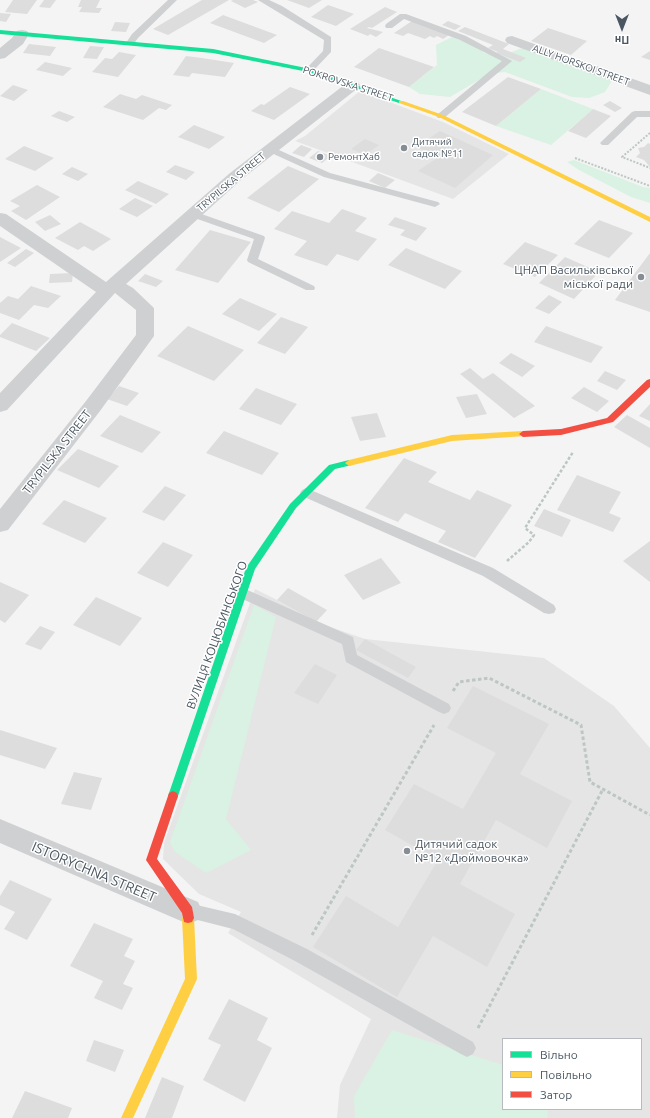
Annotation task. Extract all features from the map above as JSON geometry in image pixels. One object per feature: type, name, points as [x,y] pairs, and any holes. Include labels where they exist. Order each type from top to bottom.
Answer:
[{"type":"street","name":"POKROVSKA STREET","points":[[0,32],[213,51],[309,70],[441,116],[650,220]]},
{"type":"street","points":[[0,55],[18,41],[22,34]]},
{"type":"street","name":"ALLY HORSKOI STREET","points":[[512,40],[650,90]]},
{"type":"street","name":"TRYPILSKA STREET","points":[[0,405],[111,288],[236,176],[353,85]]},
{"type":"street","name":"TRYPILSKA STREET","points":[[0,218],[111,288],[127,292],[145,308],[145,336],[93,406],[0,524]]},
{"type":"street","name":"ВУЛИЦЯ КОЦЮБИНСЬКОГО","points":[[188,911],[151,860],[251,568],[293,506],[332,467],[452,438],[561,432],[610,420],[650,382]]},
{"type":"street","name":"ISTORYCHNA STREET","points":[[0,831],[188,911]]},
{"type":"street","points":[[127,1118],[191,979],[188,911]]},
{"type":"lane","points":[[130,43],[135,36],[171,0]]},
{"type":"lane","points":[[262,0],[280,8],[328,39],[327,52],[309,70]]},
{"type":"lane","points":[[389,26],[403,16],[463,38],[508,61],[441,116]]},
{"type":"lane","points":[[605,144],[635,114],[650,114]]},
{"type":"lane","points":[[270,149],[327,174],[435,204]]},
{"type":"lane","points":[[193,214],[260,238],[252,260],[310,288]]},
{"type":"lane","points":[[306,493],[493,574],[549,609]]},
{"type":"lane","points":[[243,593],[348,641],[351,658],[444,708]]},
{"type":"lane","points":[[188,911],[235,922],[301,955],[467,1048]]},
{"type":"path","points":[[650,133],[622,156],[650,168]]},
{"type":"path","points":[[493,574],[529,542],[534,535],[526,528],[574,451]]},
{"type":"path","points":[[301,955],[458,682],[489,678],[581,725],[590,782],[650,814]]},
{"type":"path","points":[[467,1048],[603,789]]},
{"type":"shaded area","name":"Дитячий садок №11","points":[[360,91],[443,122],[509,154],[453,199],[295,141],[305,136]]},
{"type":"shaded area","name":"Дитячий садок №12 «Дюймовочка»","points":[[255,589],[316,622],[365,639],[544,658],[614,706],[650,748],[650,1118],[337,1118],[340,1085],[371,1019],[228,933],[241,912],[199,894],[163,859],[164,843]]},
{"type":"green space","points":[[452,37],[476,46],[484,53],[501,56],[522,48],[613,79],[605,92],[589,98],[572,97],[505,72],[489,74],[450,97],[420,94],[409,87],[437,65],[436,45]]},
{"type":"green space","points":[[541,89],[593,109],[551,145],[496,126]]},
{"type":"green space","points":[[574,160],[643,187],[650,188],[650,203],[631,197],[579,170],[567,162]]},
{"type":"green space","points":[[254,605],[276,617],[226,819],[251,850],[206,873],[174,851],[170,842]]},
{"type":"green space","points":[[392,1030],[502,1065],[502,1110],[548,1110],[547,1118],[355,1118],[354,1096]]},
{"type":"building","points":[[13,0],[37,0],[27,14],[5,12]]},
{"type":"building","points":[[44,0],[56,0],[50,8],[39,7]]},
{"type":"building","points":[[81,0],[100,0],[96,8],[102,8],[99,13],[79,12],[82,7],[78,7]]},
{"type":"building","points":[[202,0],[229,0],[168,35],[153,29]]},
{"type":"building","points":[[253,0],[258,2],[245,8],[231,1]]},
{"type":"building","points":[[287,0],[322,0],[309,8]]},
{"type":"building","points":[[328,5],[354,14],[336,26],[311,17]]},
{"type":"building","points":[[385,7],[397,12],[372,28],[367,28],[383,32],[376,37],[370,34],[368,36],[350,29]]},
{"type":"building","points":[[0,13],[11,14],[6,22],[0,21]]},
{"type":"building","points":[[223,15],[277,35],[264,43],[210,23]]},
{"type":"building","points":[[412,21],[449,35],[443,39],[437,36],[434,38],[430,36],[425,39],[408,33],[403,36],[394,33]]},
{"type":"building","points":[[448,21],[461,26],[455,30],[442,25]]},
{"type":"building","points":[[115,22],[130,23],[126,32],[111,31]]},
{"type":"building","points":[[465,27],[509,44],[503,49],[526,58],[520,62],[496,53],[498,52],[488,48],[493,45],[458,31]]},
{"type":"building","points":[[548,28],[587,41],[571,55],[531,41]]},
{"type":"building","points":[[29,44],[56,47],[50,56],[23,53]]},
{"type":"building","points":[[90,46],[104,47],[97,59],[83,58]]},
{"type":"building","points":[[379,48],[434,67],[409,87],[354,67]]},
{"type":"building","points":[[650,51],[650,60],[641,57]]},
{"type":"building","points":[[119,52],[136,55],[118,77],[92,72],[105,58],[112,59]]},
{"type":"building","points":[[186,56],[234,63],[225,77],[192,73],[189,77],[173,75]]},
{"type":"building","points":[[45,62],[72,68],[63,76],[36,70]]},
{"type":"building","points":[[508,77],[541,89],[496,126],[462,112]]},
{"type":"building","points":[[13,85],[28,90],[14,101],[0,96]]},
{"type":"building","points":[[290,87],[310,94],[274,120],[251,111],[261,104],[264,105]]},
{"type":"building","points":[[120,94],[136,99],[142,95],[172,105],[166,110],[159,108],[143,120],[103,107]]},
{"type":"building","points":[[610,101],[622,108],[615,112],[603,105]]},
{"type":"building","points":[[593,109],[611,116],[586,138],[568,131]]},
{"type":"building","points":[[59,111],[75,117],[67,122],[51,116]]},
{"type":"building","points":[[194,125],[225,137],[209,149],[178,137]]},
{"type":"building","points":[[440,131],[493,155],[455,188],[418,171],[440,156],[416,147]]},
{"type":"building","points":[[365,139],[379,145],[365,155],[351,149]]},
{"type":"building","points":[[648,143],[650,144],[650,167],[644,160],[636,157],[640,153],[638,148],[644,147]]},
{"type":"building","points":[[301,145],[312,149],[304,157],[292,153]]},
{"type":"building","points":[[24,146],[54,158],[35,171],[5,159]]},
{"type":"building","points":[[318,151],[331,156],[322,163],[309,158]]},
{"type":"building","points":[[175,165],[195,172],[186,180],[166,172]]},
{"type":"building","points":[[288,166],[319,179],[279,212],[247,198]]},
{"type":"building","points":[[72,167],[88,174],[78,181],[62,174]]},
{"type":"building","points":[[378,173],[395,180],[385,188],[369,181]]},
{"type":"building","points":[[138,181],[169,194],[156,204],[125,190]]},
{"type":"building","points":[[37,185],[60,197],[26,220],[11,211],[20,206],[10,201]]},
{"type":"building","points":[[135,198],[153,206],[137,217],[119,209]]},
{"type":"building","points":[[342,209],[367,218],[355,231],[377,239],[358,261],[337,254],[327,266],[294,255],[307,241],[274,229],[292,211],[329,223]]},
{"type":"building","points":[[50,215],[61,224],[45,231],[35,222]]},
{"type":"building","points":[[395,217],[427,228],[416,241],[400,235],[405,230],[388,225]]},
{"type":"building","points":[[599,220],[633,233],[609,258],[574,244]]},
{"type":"building","points":[[80,222],[111,239],[93,251],[84,246],[78,250],[55,238]]},
{"type":"building","points":[[210,230],[251,242],[218,283],[175,270]]},
{"type":"building","points":[[0,237],[21,248],[0,262]]},
{"type":"building","points":[[525,242],[558,255],[535,277],[503,264]]},
{"type":"building","points":[[406,248],[462,271],[445,289],[388,265]]},
{"type":"building","points":[[26,249],[34,253],[15,267],[7,263]]},
{"type":"building","name":"ЦНАП Васильківської міської ради","points":[[650,253],[650,312],[615,300]]},
{"type":"building","points":[[565,257],[599,272],[574,299],[539,283]]},
{"type":"building","points":[[73,273],[72,282],[49,283],[50,274]]},
{"type":"building","points":[[145,274],[163,281],[156,287],[138,281]]},
{"type":"building","points":[[31,286],[61,296],[48,308],[34,305],[19,320],[0,313],[0,303],[8,296],[18,299]]},
{"type":"building","points":[[549,295],[562,302],[549,314],[535,308]]},
{"type":"building","points":[[240,298],[277,314],[259,331],[222,314]]},
{"type":"building","points":[[281,317],[308,327],[285,354],[257,343]]},
{"type":"building","points":[[12,323],[50,338],[36,351],[0,337],[0,335]]},
{"type":"building","points":[[188,326],[244,350],[214,381],[157,356]]},
{"type":"building","points":[[546,326],[603,347],[591,363],[534,342]]},
{"type":"building","points":[[511,353],[535,366],[522,377],[499,363]]},
{"type":"building","points":[[470,368],[483,379],[493,373],[535,406],[514,418],[460,374]]},
{"type":"building","points":[[605,371],[626,380],[617,390],[597,381]]},
{"type":"building","points":[[119,386],[139,393],[127,406],[107,399]]},
{"type":"building","points":[[584,387],[609,401],[597,412],[571,398]]},
{"type":"building","points":[[256,388],[297,404],[281,425],[239,409]]},
{"type":"building","points":[[477,394],[487,414],[466,418],[456,397]]},
{"type":"building","points":[[650,404],[650,421],[639,416]]},
{"type":"building","points":[[377,413],[386,437],[360,441],[351,417]]},
{"type":"building","points":[[120,415],[161,432],[142,453],[100,436]]},
{"type":"building","points":[[627,415],[650,428],[650,448],[614,427]]},
{"type":"building","points":[[224,431],[279,453],[262,475],[206,453]]},
{"type":"building","points":[[78,449],[119,466],[99,488],[57,470]]},
{"type":"building","points":[[404,458],[437,472],[428,482],[470,500],[477,490],[512,505],[475,558],[438,542],[446,531],[405,513],[398,522],[365,508]]},
{"type":"building","points":[[577,475],[621,492],[609,513],[621,518],[613,532],[557,510]]},
{"type":"building","points":[[165,486],[186,495],[164,521],[142,512]]},
{"type":"building","points":[[64,500],[107,518],[85,543],[42,524]]},
{"type":"building","points":[[544,509],[571,520],[562,537],[534,526]]},
{"type":"building","points":[[650,541],[650,582],[623,561]]},
{"type":"building","points":[[163,542],[193,555],[168,587],[137,573]]},
{"type":"building","points":[[381,558],[401,583],[363,600],[344,575]]},
{"type":"building","points":[[0,582],[29,595],[5,623],[0,620]]},
{"type":"building","points":[[288,588],[327,610],[316,622],[277,600]]},
{"type":"building","points":[[96,597],[142,618],[120,646],[73,625]]},
{"type":"building","points":[[40,626],[55,632],[41,650],[25,644]]},
{"type":"building","points":[[365,639],[416,667],[408,678],[356,650]]},
{"type":"building","points":[[315,664],[337,675],[318,704],[294,693]]},
{"type":"building","points":[[473,686],[549,724],[520,774],[572,801],[547,848],[496,820],[460,884],[515,914],[487,967],[433,936],[397,997],[313,947],[346,896],[398,927],[438,860],[385,830],[414,784],[463,809],[496,753],[447,728]]},
{"type":"building","points":[[0,730],[57,748],[45,769],[0,755]]},
{"type":"building","points":[[74,772],[102,778],[91,810],[61,804]]},
{"type":"building","points":[[10,880],[52,899],[27,940],[4,929],[15,912],[0,905],[0,896]]},
{"type":"building","points":[[94,923],[133,939],[124,956],[135,961],[123,984],[133,988],[122,1010],[94,998],[103,981],[70,966]]},
{"type":"building","points":[[229,999],[268,1018],[257,1040],[272,1048],[245,1102],[203,1080],[221,1045],[208,1039]]},
{"type":"building","points":[[94,1040],[124,1050],[115,1072],[86,1061]]},
{"type":"building","points":[[162,1077],[184,1086],[172,1118],[145,1118]]},
{"type":"building","points":[[25,1091],[72,1108],[68,1118],[12,1118]]},
{"type":"traffic: fast","points":[[0,32],[213,51],[309,70],[401,102]]},
{"type":"traffic: fast","points":[[173,796],[251,568],[293,506],[332,467],[349,463]]},
{"type":"traffic: slow","points":[[401,102],[441,116],[650,220]]},
{"type":"traffic: slow","points":[[349,463],[452,438],[523,434]]},
{"type":"traffic: slow","points":[[127,1118],[191,979],[188,918]]},
{"type":"traffic: jam","points":[[523,434],[561,432],[610,420],[650,382]]},
{"type":"traffic: jam","points":[[173,796],[151,860],[188,911],[188,918]]},
{"type":"place","name":"Дитячий садок №11","points":[[404,148]]},
{"type":"place","name":"РемонтХаб","points":[[320,157]]},
{"type":"place","name":"ЦНАП Васильківської міської ради","points":[[641,277]]},
{"type":"place","name":"Дитячий садок №12 «Дюймовочка»","points":[[407,851]]}]
